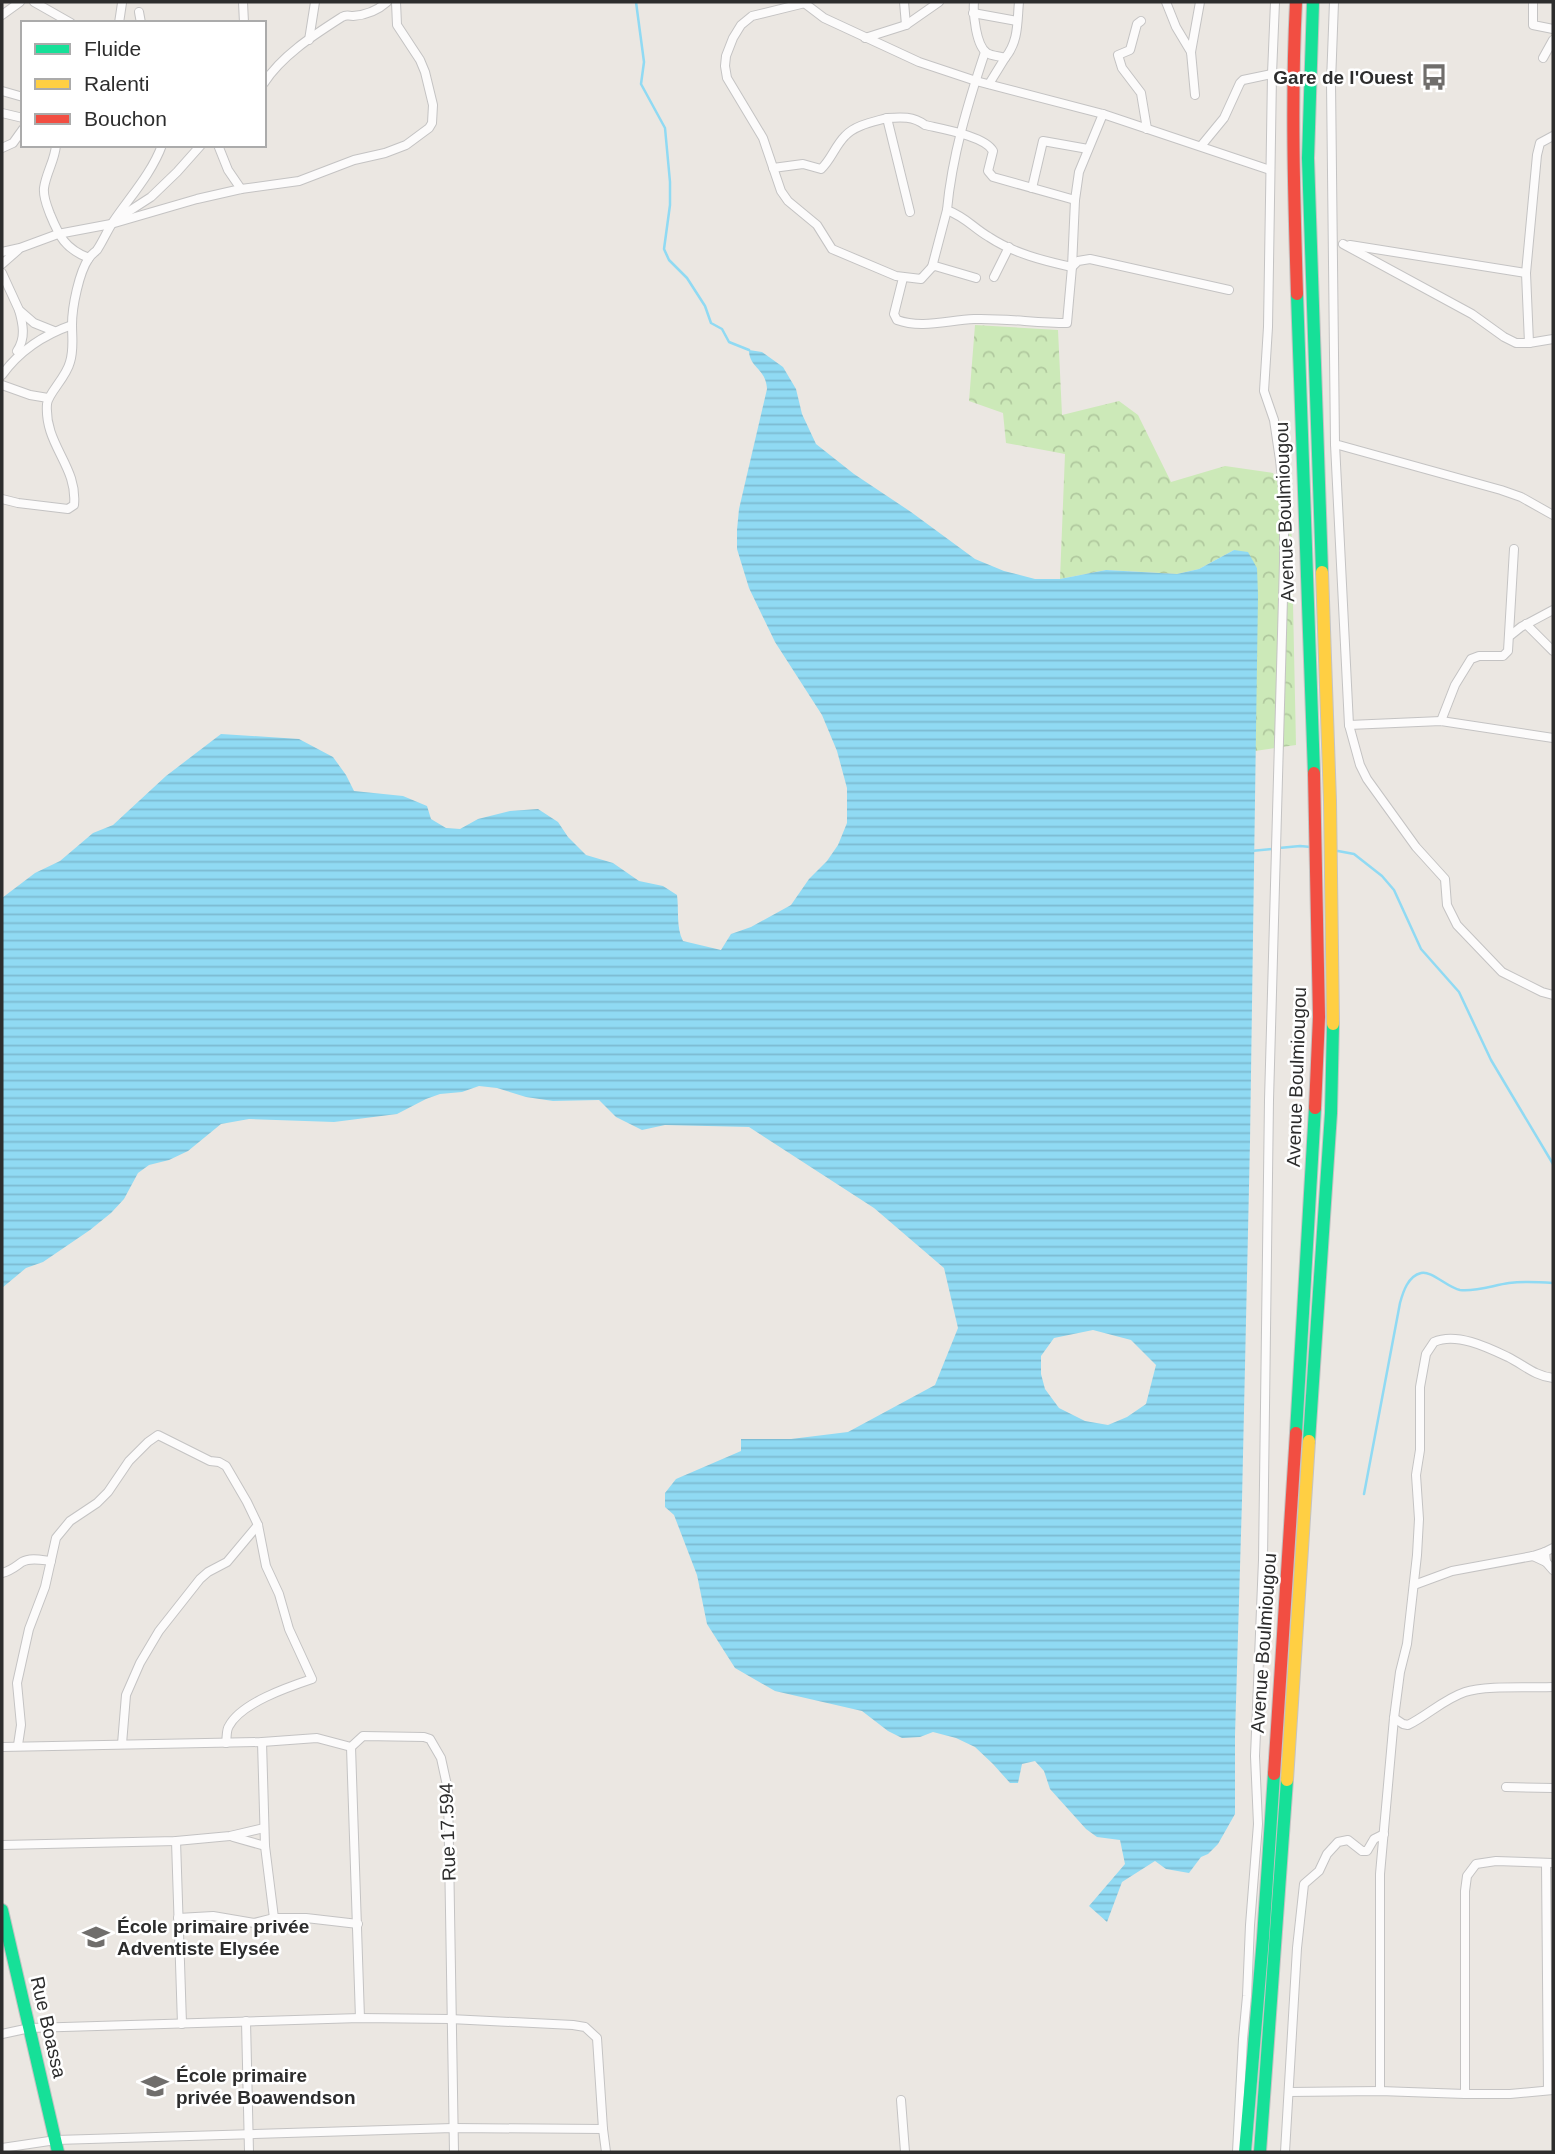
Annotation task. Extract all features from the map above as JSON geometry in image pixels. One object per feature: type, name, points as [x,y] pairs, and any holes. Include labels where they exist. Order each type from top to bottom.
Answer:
[{"type":"main road","name":"Avenue Boulmiougou","points":[[1245,2152],[1263,1938],[1309,1231],[1319,1017],[1315,801],[1292,153],[1296,2]]},
{"type":"main road","name":"Avenue Boulmiougou","points":[[1260,2152],[1331,1113],[1332,881],[1308,158],[1313,2]]},
{"type":"main road","name":"Rue Boassa","points":[[2,1910],[57,2146]]},
{"type":"street","points":[[2,15],[20,2]]},
{"type":"street","points":[[34,2],[68,21]]},
{"type":"street","points":[[243,2],[244,21]]},
{"type":"street","points":[[309,40],[315,2]]},
{"type":"street","points":[[266,80],[277,65],[342,17],[370,13],[387,2]]},
{"type":"street","points":[[2,252],[58,234],[111,224],[197,199],[241,189],[299,181],[354,160],[406,145],[429,128],[433,118],[429,85],[420,60],[397,25],[396,2]]},
{"type":"street","points":[[974,2],[977,36],[985,52],[976,81],[961,134],[947,210],[932,267],[921,279],[903,278],[832,249],[817,225],[788,201],[781,191],[763,138],[727,78],[725,66],[733,38],[741,25],[752,16],[804,2],[824,18],[919,62],[976,81],[1103,114],[1270,170]]},
{"type":"street","points":[[904,2],[906,25]]},
{"type":"street","points":[[865,38],[906,25],[939,2]]},
{"type":"street","points":[[989,84],[1016,40],[1018,2]]},
{"type":"street","points":[[1166,2],[1176,27],[1191,52]]},
{"type":"street","points":[[1195,95],[1191,52],[1200,2]]},
{"type":"street","points":[[1237,2152],[1242,2039],[1258,1824],[1255,1756],[1263,1560],[1269,1074],[1284,562],[1284,498],[1280,460],[1274,420],[1264,391],[1268,327],[1275,2]]},
{"type":"street","points":[[1334,2],[1331,82],[1335,444],[1349,725],[1360,765],[1367,779],[1416,847],[1445,879],[1447,905],[1457,925],[1502,972],[1553,995]]},
{"type":"street","points":[[1533,2],[1533,24],[1553,29]]},
{"type":"street","points":[[119,21],[121,3]]},
{"type":"street","points":[[50,11],[55,21]]},
{"type":"street","points":[[139,12],[141,21]]},
{"type":"street","points":[[973,13],[1017,21]]},
{"type":"street","points":[[1141,21],[1130,50],[1118,55],[1122,68],[1141,93],[1147,129]]},
{"type":"street","points":[[1543,58],[1553,40]]},
{"type":"street","points":[[985,52],[1005,58]]},
{"type":"street","points":[[1201,146],[1224,118],[1240,83],[1244,80],[1272,77],[1331,82]]},
{"type":"street","points":[[2,91],[21,96]]},
{"type":"street","points":[[2,113],[21,118]]},
{"type":"street","points":[[903,278],[894,314],[897,320],[907,324],[973,319],[1068,323],[1079,172],[1103,114]]},
{"type":"street","points":[[773,168],[803,164],[821,169],[845,136],[856,128],[887,118],[906,117],[990,146],[993,151],[989,171],[993,177],[1075,200]]},
{"type":"street","points":[[887,118],[910,212]]},
{"type":"street","points":[[2,148],[12,144],[21,132]]},
{"type":"street","points":[[1529,344],[1526,273],[1537,155],[1540,143],[1553,136]]},
{"type":"street","points":[[1032,188],[1043,141],[1088,149]]},
{"type":"street","points":[[56,147],[44,189],[46,203],[58,234],[70,247],[89,258]]},
{"type":"street","points":[[2,499],[68,509],[74,505],[69,469],[50,433],[48,398],[68,371],[73,349],[72,325],[78,290],[89,258],[152,166],[161,147]]},
{"type":"street","points":[[111,224],[151,197],[199,147]]},
{"type":"street","points":[[219,147],[241,189]]},
{"type":"street","points":[[947,210],[968,220],[992,240],[1040,261],[1072,267]]},
{"type":"street","points":[[1333,243],[1526,273]]},
{"type":"street","points":[[1343,244],[1472,314],[1516,343],[1529,344],[1553,339]]},
{"type":"street","points":[[994,277],[1009,247]]},
{"type":"street","points":[[2,264],[20,248]]},
{"type":"street","points":[[1072,267],[1077,261],[1090,260],[1229,290]]},
{"type":"street","points":[[932,267],[976,278]]},
{"type":"street","points":[[2,273],[19,310],[23,326],[22,344],[17,351]]},
{"type":"street","points":[[19,310],[34,323],[54,331]]},
{"type":"street","points":[[2,375],[30,345],[54,331],[72,325]]},
{"type":"street","points":[[2,385],[48,398]]},
{"type":"street","points":[[1335,444],[1501,490],[1552,513]]},
{"type":"street","points":[[1441,721],[1455,685],[1471,659],[1507,654],[1510,647],[1514,549]]},
{"type":"street","points":[[1510,635],[1553,610]]},
{"type":"street","points":[[1526,624],[1553,651]]},
{"type":"street","points":[[1349,725],[1441,721],[1553,738]]},
{"type":"street","points":[[1380,2091],[1380,1874],[1394,1718],[1414,1585],[1419,1519],[1416,1475],[1420,1450],[1420,1387],[1426,1354],[1430,1345],[1439,1339],[1458,1338],[1508,1357],[1535,1373],[1553,1378]]},
{"type":"street","points":[[18,1745],[21,1725],[17,1683],[29,1629],[45,1587],[56,1538],[69,1521],[97,1503],[108,1492],[130,1461],[158,1435],[226,1466],[258,1525],[266,1566],[279,1594],[289,1629],[312,1679],[246,1708],[228,1726],[226,1743]]},
{"type":"street","points":[[122,1744],[125,1695],[149,1646],[200,1579],[227,1562],[258,1525]]},
{"type":"street","points":[[1414,1585],[1452,1571],[1548,1554],[1553,1570]]},
{"type":"street","points":[[2,1573],[19,1566],[22,1561],[51,1561]]},
{"type":"street","points":[[1394,1718],[1408,1725],[1466,1691],[1485,1688],[1553,1687]]},
{"type":"street","name":"Rue 17.594","points":[[351,1747],[363,1737],[424,1737],[432,1742],[441,1758],[448,1790],[454,2152]]},
{"type":"street","points":[[2,1747],[262,1742],[317,1738],[351,1747],[360,2018]]},
{"type":"street","points":[[262,1742],[265,1846],[274,1918]]},
{"type":"street","points":[[1506,1787],[1553,1788]]},
{"type":"street","points":[[2,1845],[176,1841],[230,1836],[264,1828]]},
{"type":"street","points":[[1285,2152],[1297,1948],[1304,1884],[1319,1871],[1327,1854],[1338,1842],[1348,1840],[1367,1852],[1374,1839],[1384,1834]]},
{"type":"street","points":[[230,1836],[265,1846]]},
{"type":"street","points":[[176,1841],[182,2024]]},
{"type":"street","points":[[1289,2092],[1380,2091],[1465,2094],[1510,2094],[1551,2090],[1550,1863],[1496,1861],[1476,1864],[1467,1876],[1465,2094]]},
{"type":"street","points":[[178,1918],[213,1916],[254,1923],[274,1918],[306,1918],[358,1924]]},
{"type":"street","points":[[2,2034],[30,2028],[360,2018],[450,2019],[585,2027],[597,2038],[606,2152]]},
{"type":"street","points":[[246,2021],[249,2152]]},
{"type":"street","points":[[901,2100],[905,2152]]},
{"type":"street","points":[[2,2148],[248,2134],[453,2128],[603,2129]]},
{"type":"green space","points":[[975,325],[1058,330],[1062,415],[1119,401],[1138,415],[1171,482],[1225,466],[1273,473],[1291,509],[1296,745],[1255,751],[1257,568],[1234,550],[1199,569],[1177,574],[1106,570],[1060,579],[1065,454],[1006,443],[1003,413],[969,401]]},
{"type":"water","points":[[749,350],[762,352],[783,367],[796,389],[802,414],[816,444],[975,559],[1004,571],[1035,579],[1060,579],[1106,570],[1177,574],[1199,569],[1234,550],[1248,552],[1257,568],[1250,1142],[1235,1814],[1218,1844],[1201,1857],[1189,1873],[1166,1869],[1155,1861],[1122,1882],[1107,1922],[1089,1906],[1125,1864],[1120,1840],[1097,1837],[1086,1829],[1050,1789],[1044,1771],[1035,1761],[1022,1764],[1018,1783],[1010,1783],[975,1747],[956,1738],[933,1732],[920,1737],[902,1738],[862,1711],[775,1691],[735,1668],[707,1624],[697,1575],[674,1515],[665,1507],[665,1493],[676,1479],[741,1451],[741,1439],[791,1439],[848,1432],[935,1385],[958,1328],[944,1268],[874,1208],[749,1127],[665,1125],[642,1130],[616,1117],[599,1100],[553,1101],[479,1086],[462,1092],[440,1094],[397,1114],[334,1122],[249,1119],[221,1124],[188,1151],[149,1165],[138,1173],[124,1199],[111,1213],[43,1262],[26,1268],[2,1288],[2,898],[35,873],[60,861],[93,833],[113,825],[166,776],[221,734],[299,739],[333,757],[354,791],[403,796],[427,806],[431,819],[446,828],[460,829],[478,819],[510,811],[538,809],[558,822],[586,855],[613,863],[639,881],[663,886],[677,895],[683,941],[721,950],[731,934],[751,927],[791,905],[809,879],[827,861],[838,845],[847,823],[847,788],[837,751],[822,715],[775,642],[749,588],[737,549],[739,509],[767,389],[764,377]],"holes":[[[1093,1330],[1131,1340],[1156,1365],[1146,1404],[1127,1417],[1108,1425],[1085,1421],[1059,1408],[1045,1389],[1041,1374],[1041,1356],[1054,1338]]]},
{"type":"waterway","points":[[636,2],[644,62],[641,84],[665,128],[670,205],[664,249],[669,260],[687,278],[705,306],[711,323],[722,329],[729,342],[749,350]]},
{"type":"waterway","points":[[1279,848],[1311,847]]},
{"type":"waterway","points":[[1251,851],[1273,849]]},
{"type":"waterway","points":[[1338,851],[1354,854],[1382,876],[1394,890],[1421,949],[1459,992],[1491,1060],[1553,1164]]},
{"type":"waterway","points":[[1364,1494],[1400,1303],[1409,1281],[1416,1275],[1425,1273],[1460,1290],[1515,1282],[1553,1283]]},
{"type":"traffic: fast","points":[[1313,2],[1308,158],[1322,572]]},
{"type":"traffic: fast","points":[[1297,294],[1314,773]]},
{"type":"traffic: fast","points":[[1309,1441],[1331,1113],[1333,1024]]},
{"type":"traffic: fast","points":[[1296,1433],[1315,1108]]},
{"type":"traffic: fast","points":[[1245,2152],[1274,1774]]},
{"type":"traffic: fast","points":[[1260,2152],[1287,1780]]},
{"type":"traffic: fast","points":[[2,1910],[58,2152]]},
{"type":"traffic: slow","points":[[1322,572],[1330,801],[1333,1024]]},
{"type":"traffic: slow","points":[[1287,1780],[1309,1441]]},
{"type":"traffic: jam","points":[[1296,2],[1293,112],[1297,294]]},
{"type":"traffic: jam","points":[[1314,773],[1319,1017],[1315,1108]]},
{"type":"traffic: jam","points":[[1274,1774],[1296,1433]]},
{"type":"place","name":"Gare de l'Ouest","points":[[1434,77]]},
{"type":"place","name":"École primaire privée Adventiste Elysée","points":[[96,1937]]},
{"type":"place","name":"École primaire privée Boawendson","points":[[155,2086]]}]
